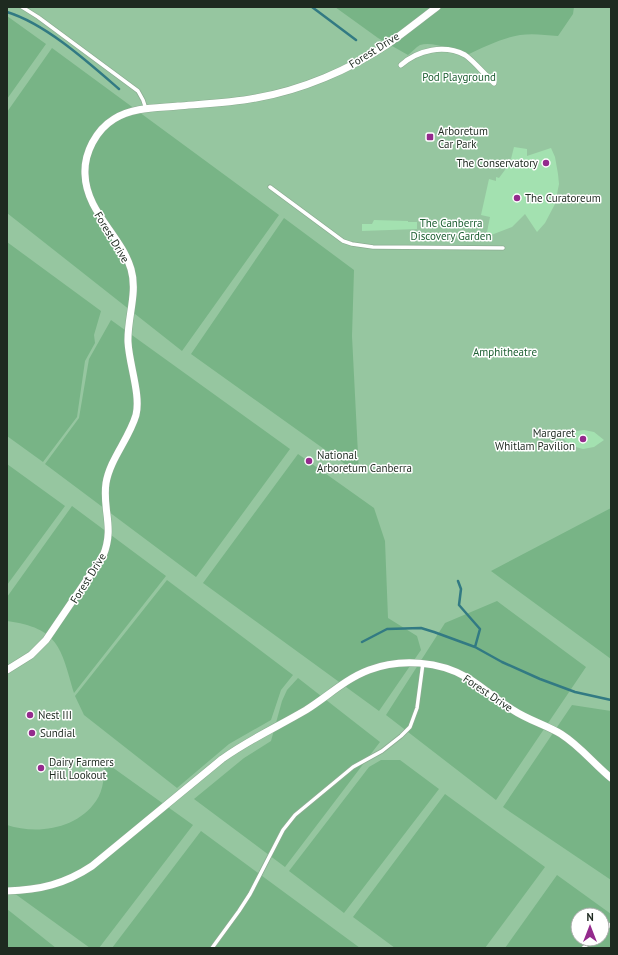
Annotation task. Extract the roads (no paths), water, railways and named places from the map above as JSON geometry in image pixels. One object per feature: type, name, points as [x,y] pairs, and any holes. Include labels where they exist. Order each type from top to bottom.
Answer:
[{"type":"street","name":"Forest Drive","points":[[7,670],[31,655],[46,640],[98,564],[108,543],[109,533],[105,498],[106,483],[111,468],[137,410],[137,399],[128,339],[134,288],[133,277],[129,263],[92,204],[87,190],[85,181],[85,161],[89,149],[95,139],[115,118],[129,112],[146,109],[224,103],[256,98],[290,90],[336,72],[367,56],[387,44],[437,7]]},
{"type":"street","points":[[401,65],[422,52],[440,49],[449,50],[466,55],[494,83]]},
{"type":"street","name":"Forest Drive","points":[[7,891],[28,891],[49,886],[78,875],[92,866],[222,759],[242,745],[306,710],[353,677],[369,669],[393,664],[409,662],[422,663],[439,666],[467,677],[518,713],[562,735],[611,778]]},
{"type":"lane","points":[[22,7],[38,17],[138,91],[146,109]]},
{"type":"lane","points":[[270,187],[343,241],[352,244],[372,247],[503,248]]},
{"type":"lane","points":[[212,948],[250,894],[283,830],[295,814],[353,767],[382,751],[410,727],[417,708],[422,663]]},
{"type":"waterway","points":[[312,7],[356,40]]},
{"type":"waterway","points":[[7,12],[37,25],[66,45],[119,89]]},
{"type":"waterway","points":[[458,581],[461,589],[459,605],[480,629],[475,647]]},
{"type":"waterway","points":[[362,642],[387,629],[421,628],[475,647],[502,662],[540,679],[575,692],[611,700]]},
{"type":"place","name":"Arboretum Car Park","points":[[430,137]]},
{"type":"place","name":"The Conservatory","points":[[546,163]]},
{"type":"place","name":"The Curatoreum","points":[[517,198]]},
{"type":"place","name":"Margaret Whitlam Pavilion","points":[[583,439]]},
{"type":"place","name":"National Arboretum Canberra","points":[[309,461]]},
{"type":"place","name":"Nest III","points":[[30,715]]},
{"type":"place","name":"Sundial","points":[[32,733]]},
{"type":"place","name":"Dairy Farmers Hill Lookout","points":[[41,768]]},
{"type":"park label","name":"Pod Playground","points":[[459,77]]},
{"type":"park label","name":"The Canberra Discovery Garden","points":[[451,229]]},
{"type":"park label","name":"Amphitheatre","points":[[505,352]]}]
